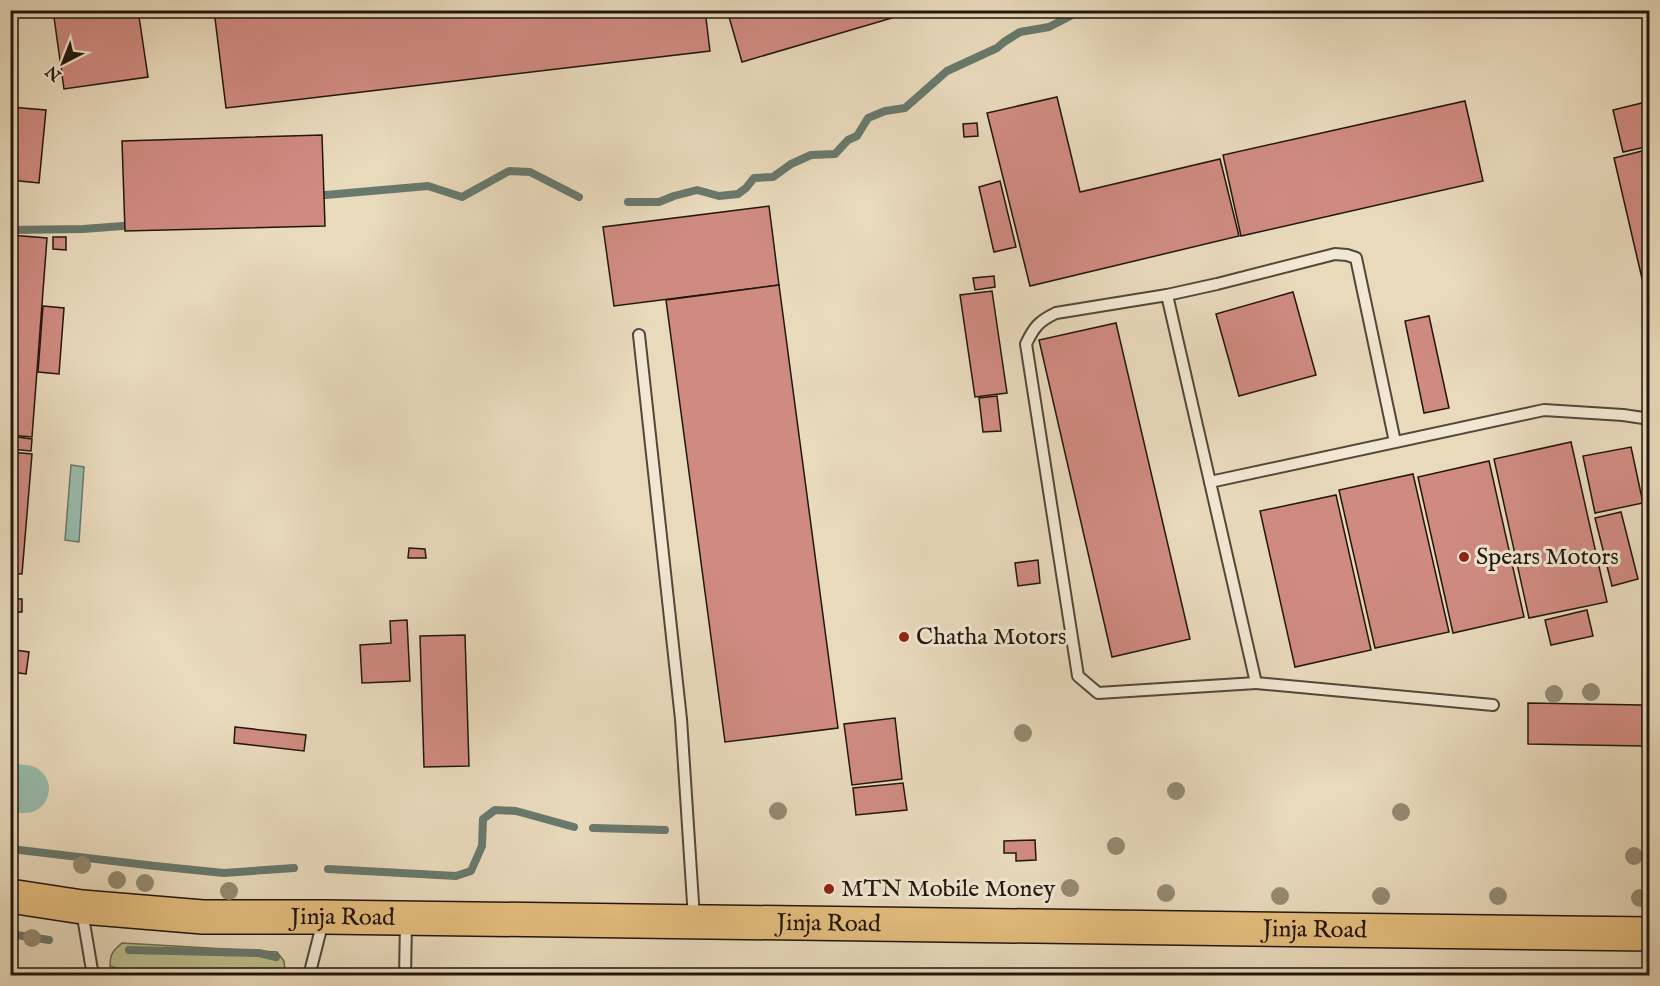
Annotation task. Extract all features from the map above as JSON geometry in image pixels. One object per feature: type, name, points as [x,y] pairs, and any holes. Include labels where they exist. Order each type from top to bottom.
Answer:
[{"type":"highway","name":"Jinja Road","points":[[10,897],[82,907],[203,917],[324,916],[1650,934]]},
{"type":"lane","points":[[1395,442],[1356,258],[1347,255],[1335,254],[1167,295],[1056,313],[1044,319],[1033,330],[1026,345],[1078,676],[1098,693],[1256,683],[1493,705]]},
{"type":"lane","points":[[1167,295],[1256,683]]},
{"type":"lane","points":[[639,335],[681,719],[694,921]]},
{"type":"lane","points":[[1210,482],[1544,410],[1650,419]]},
{"type":"lane","points":[[82,907],[93,975]]},
{"type":"lane","points":[[309,975],[324,916]]},
{"type":"lane","points":[[405,975],[406,918]]},
{"type":"green space","points":[[122,943],[277,952],[284,961],[285,970],[279,975],[207,975],[121,970],[110,966],[110,962],[116,948]]},
{"type":"shaded area","points":[[71,465],[84,467],[79,542],[65,540]]},
{"type":"building","points":[[53,10],[138,10],[148,77],[64,89]]},
{"type":"building","points":[[214,10],[705,10],[710,51],[226,108]]},
{"type":"building","points":[[727,10],[909,10],[909,13],[742,62]]},
{"type":"building","points":[[1057,97],[1080,192],[1220,159],[1239,236],[1030,286],[987,113]]},
{"type":"building","points":[[1465,101],[1483,181],[1241,236],[1223,155]]},
{"type":"building","points":[[1650,101],[1650,146],[1623,152],[1613,110]]},
{"type":"building","points":[[10,107],[46,110],[39,183],[10,180]]},
{"type":"building","points":[[977,123],[978,136],[964,137],[963,124]]},
{"type":"building","points":[[322,135],[325,226],[125,231],[122,141]]},
{"type":"building","points":[[1650,149],[1650,313],[1614,158]]},
{"type":"building","points":[[1000,181],[1016,247],[994,252],[979,187]]},
{"type":"building","points":[[769,206],[779,285],[614,306],[603,227]]},
{"type":"building","points":[[10,235],[47,238],[32,437],[10,435]]},
{"type":"building","points":[[53,237],[66,237],[66,250],[53,249]]},
{"type":"building","points":[[994,276],[995,287],[975,290],[973,278]]},
{"type":"building","points":[[779,285],[838,728],[725,742],[666,300]]},
{"type":"building","points":[[992,291],[1007,393],[975,397],[960,295]]},
{"type":"building","points":[[1293,292],[1316,375],[1239,396],[1216,314]]},
{"type":"building","points":[[43,306],[64,308],[59,374],[38,372]]},
{"type":"building","points":[[1429,316],[1449,408],[1424,413],[1405,321]]},
{"type":"building","points":[[1116,323],[1190,639],[1112,657],[1039,340]]},
{"type":"building","points":[[997,396],[1001,431],[983,432],[979,398]]},
{"type":"building","points":[[10,436],[32,439],[31,451],[10,449]]},
{"type":"building","points":[[1571,442],[1607,602],[1529,618],[1494,459]]},
{"type":"building","points":[[1631,447],[1643,503],[1595,513],[1583,456]]},
{"type":"building","points":[[10,452],[32,454],[22,574],[10,573]]},
{"type":"building","points":[[1489,461],[1524,617],[1453,633],[1418,477]]},
{"type":"building","points":[[1413,474],[1449,632],[1375,648],[1339,490]]},
{"type":"building","points":[[1336,495],[1371,650],[1295,667],[1260,511]]},
{"type":"building","points":[[1621,512],[1638,579],[1612,586],[1595,518]]},
{"type":"building","points":[[409,548],[425,549],[426,558],[408,558]]},
{"type":"building","points":[[1038,560],[1040,583],[1018,586],[1015,563]]},
{"type":"building","points":[[10,599],[22,599],[22,612],[10,612]]},
{"type":"building","points":[[1587,610],[1593,636],[1551,645],[1545,620]]},
{"type":"building","points":[[407,620],[410,681],[362,683],[360,645],[391,643],[390,621]]},
{"type":"building","points":[[465,635],[469,766],[424,767],[420,636]]},
{"type":"building","points":[[15,650],[29,652],[26,674],[12,672]]},
{"type":"building","points":[[1528,703],[1642,705],[1642,746],[1528,744]]},
{"type":"building","points":[[895,718],[902,779],[852,785],[844,724]]},
{"type":"building","points":[[235,727],[306,735],[304,751],[234,743]]},
{"type":"building","points":[[903,783],[907,810],[856,815],[853,788]]},
{"type":"building","points":[[1035,840],[1036,860],[1016,861],[1016,853],[1004,853],[1004,841]]},
{"type":"waterway","points":[[628,202],[659,202],[697,190],[719,196],[738,194],[754,178],[773,177],[791,164],[811,155],[835,154],[848,140],[857,136],[868,118],[885,111],[905,108],[947,71],[997,48],[1020,32],[1049,27],[1082,10]]},
{"type":"waterway","points":[[1645,10],[1650,14]]},
{"type":"waterway","points":[[314,196],[428,186],[462,197],[509,171],[530,172],[579,197]]},
{"type":"waterway","points":[[10,230],[83,229],[136,225]]},
{"type":"waterway","points":[[10,788],[25,789]]},
{"type":"waterway","points":[[328,869],[456,876],[471,871],[482,846],[483,819],[495,810],[516,811],[574,827]]},
{"type":"waterway","points":[[593,828],[665,830]]},
{"type":"waterway","points":[[11,849],[224,873],[294,868]]},
{"type":"waterway","points":[[10,934],[49,940]]},
{"type":"waterway","points":[[129,950],[259,953],[276,957]]},
{"type":"place","name":"Spears Motors","points":[[1464,557]]},
{"type":"place","name":"Chatha Motors","points":[[904,637]]},
{"type":"place","name":"MTN Mobile Money","points":[[829,889]]}]
